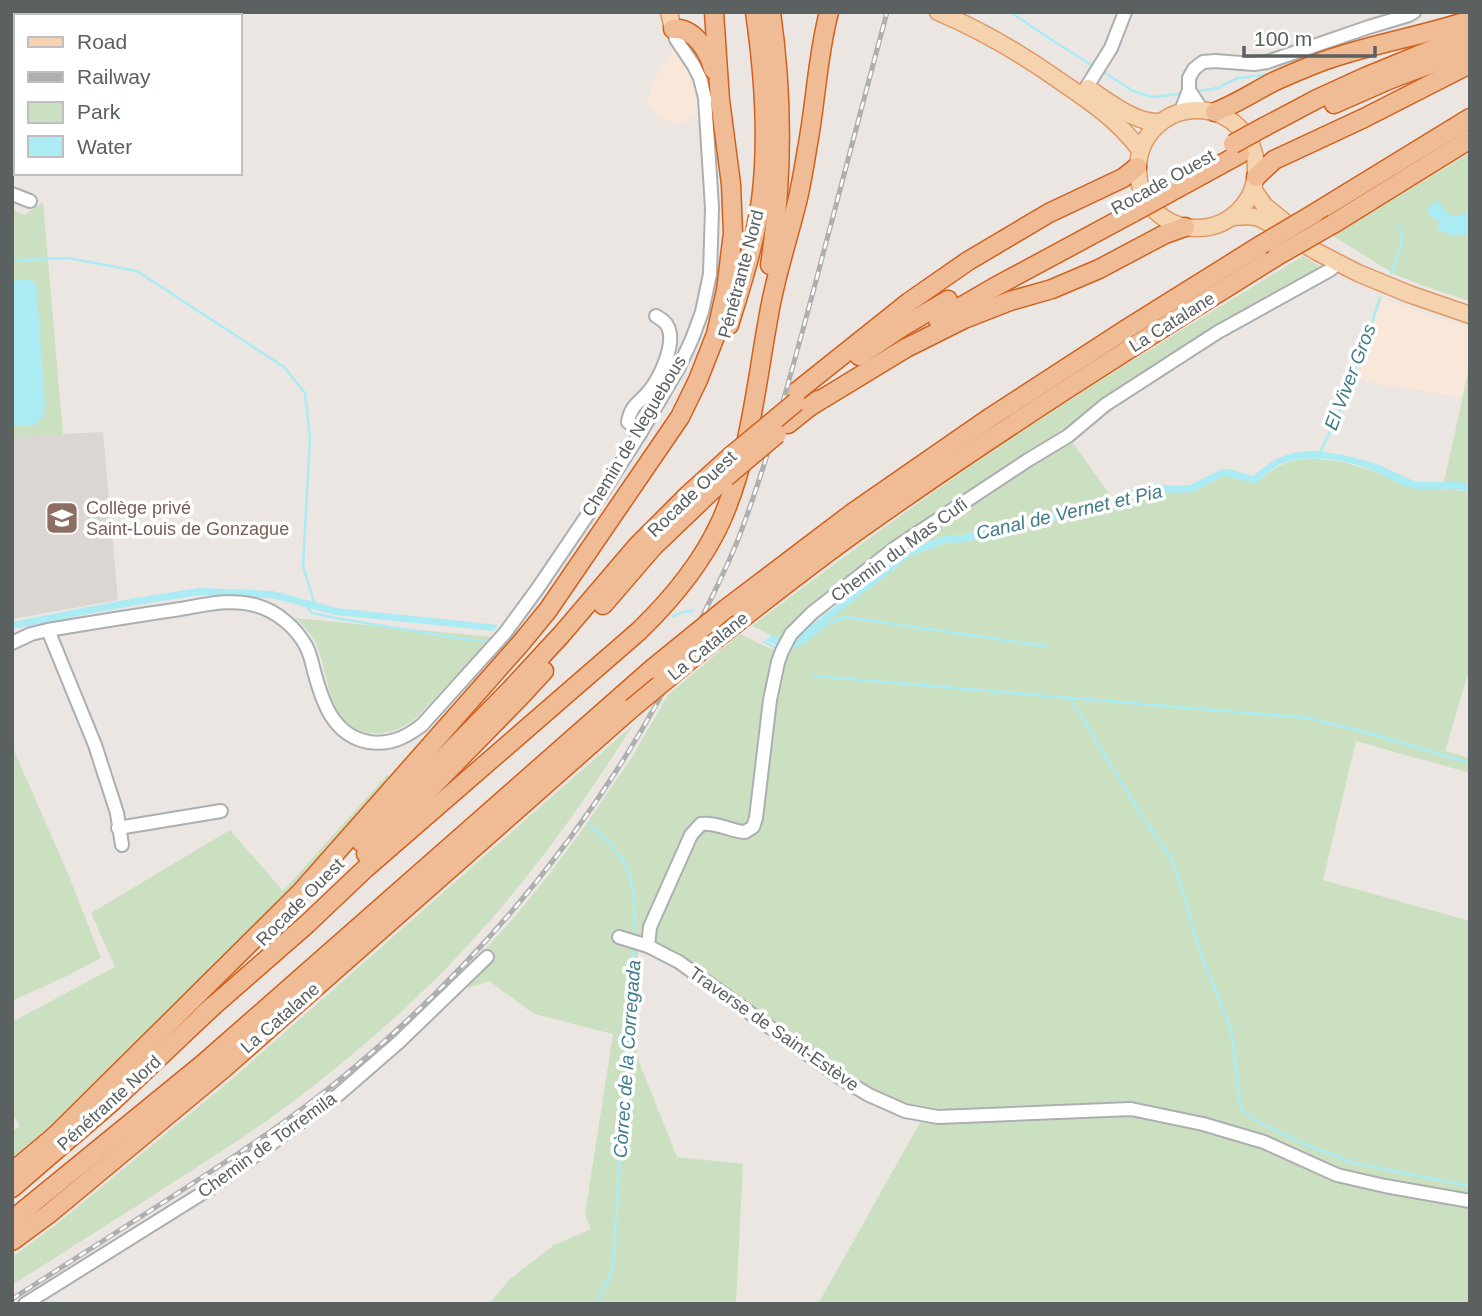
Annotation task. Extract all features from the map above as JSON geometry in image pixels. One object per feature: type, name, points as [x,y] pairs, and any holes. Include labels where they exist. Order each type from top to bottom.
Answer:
[{"type":"highway","points":[[53,1138],[301,892],[402,779],[548,610],[680,417],[716,334],[726,290],[733,233],[731,184],[720,100],[714,12]]},
{"type":"highway","name":"Pénétrante Nord","points":[[548,610],[574,579],[684,420],[724,340],[752,244],[761,202],[765,163],[764,95],[755,12]]},
{"type":"highway","name":"Pénétrante Nord","points":[[735,452],[749,420],[777,222],[781,106],[771,12]]},
{"type":"highway","points":[[204,1016],[366,868],[639,631],[668,604],[699,560],[720,523],[737,477],[735,452],[752,415],[774,286],[797,202],[829,12]]},
{"type":"highway","points":[[1209,111],[1234,104],[1273,82],[1359,49],[1470,20]]},
{"type":"highway","points":[[671,21],[705,48],[712,64],[720,100]]},
{"type":"highway","name":"Rocade Ouest","points":[[1267,133],[1317,99],[1470,34]]},
{"type":"highway","name":"Rocade Ouest","points":[[53,1138],[249,953],[421,782],[511,690],[638,546],[688,495],[735,452],[842,367],[902,327],[962,292],[1132,206],[1267,133],[1391,79],[1470,49]]},
{"type":"highway","points":[[1255,183],[1274,160],[1470,64]]},
{"type":"highway","name":"La Catalane","points":[[12,1220],[203,1064],[652,669],[851,514],[991,417],[1128,328],[1470,118]]},
{"type":"highway","name":"La Catalane","points":[[12,1241],[50,1213],[223,1069],[632,708],[708,645],[858,531],[1000,432],[1135,345],[1470,139]]},
{"type":"highway","points":[[800,401],[909,302],[968,261],[1049,213],[1123,178],[1139,158]]},
{"type":"highway","points":[[800,401],[964,319],[1010,301],[1052,289],[1099,269],[1165,234],[1185,227]]},
{"type":"highway","name":"Rocade Ouest","points":[[204,1016],[511,707],[653,547],[726,477],[788,424],[800,401]]},
{"type":"highway","name":"Pénétrante Nord","points":[[12,1188],[113,1101],[204,1016]]},
{"type":"highway","name":"Pénétrante Nord","points":[[12,1172],[53,1138]]},
{"type":"main road","points":[[938,12],[988,35],[1097,107],[1132,139],[1139,158],[1140,187],[1150,206],[1166,220],[1185,227],[1205,228],[1219,224],[1233,217],[1245,205],[1255,183],[1256,160],[1243,131],[1230,119],[1209,111],[1181,111],[1160,122],[1148,134],[1139,158]]},
{"type":"main road","points":[[959,12],[1001,32],[1140,120],[1160,122]]},
{"type":"main road","points":[[1255,183],[1264,205],[1282,221],[1349,259],[1394,280],[1470,307]]},
{"type":"main road","points":[[1233,217],[1259,218],[1338,263],[1409,294],[1470,315]]},
{"type":"street","points":[[1086,88],[1111,48],[1125,12]]},
{"type":"street","points":[[1181,111],[1189,90],[1189,78],[1194,69],[1203,62],[1267,62],[1414,12]]},
{"type":"street","name":"Chemin de Neguebous","points":[[48,630],[232,601],[259,606],[282,617],[302,640],[307,647],[329,714],[338,727],[353,737],[373,743],[397,740],[410,734],[430,716],[513,621],[599,498],[679,367],[702,312],[710,274],[712,208],[705,98],[700,78],[676,39],[671,21]]},
{"type":"street","points":[[1189,90],[1209,111]]},
{"type":"street","points":[[12,194],[30,201]]},
{"type":"street","name":"Chemin du Mas Cufi","points":[[648,946],[650,927],[696,829],[701,824],[708,823],[737,832],[745,832],[752,827],[756,818],[771,700],[782,651],[791,634],[812,613],[895,548],[1068,436],[1105,405],[1218,332],[1338,263]]},
{"type":"street","points":[[641,432],[628,422],[629,414],[633,406],[654,385],[671,346],[670,330],[667,324],[656,316]]},
{"type":"street","points":[[12,643],[48,630],[95,745],[117,813],[122,845]]},
{"type":"street","points":[[118,828],[220,811]]},
{"type":"street","points":[[619,937],[648,946]]},
{"type":"street","name":"Traverse de Saint-Estève","points":[[648,946],[679,962],[842,1079],[905,1111],[938,1117],[1131,1109],[1203,1124],[1264,1142],[1337,1175],[1470,1201]]},
{"type":"street","name":"Chemin de Torremila","points":[[24,1304],[209,1189],[338,1095],[399,1042],[487,957]]},
{"type":"shaded area","points":[[675,45],[691,68],[700,98],[700,121],[694,117],[674,124],[660,117],[647,105],[653,82]]},
{"type":"shaded area","points":[[1382,298],[1435,318],[1470,326],[1470,364],[1461,397],[1355,380]]},
{"type":"shaded area","name":"Collège privé Saint-Louis de Gonzague","points":[[103,432],[118,600],[12,619],[12,437]]},
{"type":"green space","points":[[1470,153],[1470,301],[1396,275],[1333,236]]},
{"type":"green space","points":[[43,202],[63,435],[12,437],[12,209],[24,215]]},
{"type":"green space","points":[[1303,256],[1324,269],[1025,457],[785,639],[752,626],[878,532],[1006,442]]},
{"type":"green space","points":[[1470,364],[1470,484],[1444,482]]},
{"type":"green space","points":[[1070,439],[1113,499],[1078,505],[1056,514],[1005,520],[964,535],[945,536],[908,550],[905,546]]},
{"type":"green space","points":[[1318,459],[1374,471],[1415,489],[1450,488],[1470,493],[1470,667],[1445,751],[1470,758],[1470,773],[1356,741],[1323,880],[1470,921],[1470,1196],[1339,1170],[1131,1105],[938,1112],[906,1106],[845,1075],[681,959],[638,946],[637,1057],[677,1157],[743,1164],[736,1304],[489,1304],[509,1280],[554,1245],[591,1229],[585,1214],[613,1034],[534,1014],[489,981],[469,988],[459,978],[513,919],[583,829],[632,757],[668,695],[740,634],[775,651],[786,652],[911,556],[946,543],[965,542],[1005,528],[1057,520],[1080,512],[1115,506],[1155,491],[1192,492],[1224,476],[1256,483],[1284,464]]},
{"type":"green space","points":[[295,618],[492,637],[416,718],[394,730],[370,733],[356,729],[345,721],[332,698],[316,644],[310,633]]},
{"type":"green space","points":[[633,725],[535,867],[448,966],[385,1026],[318,1082],[255,1129],[12,1285],[12,1257],[58,1223],[232,1079]]},
{"type":"green space","points":[[12,746],[69,876],[101,958],[12,1001]]},
{"type":"green space","points":[[387,775],[393,780],[288,896],[256,923],[204,979],[48,1131],[12,1162],[12,1132],[20,1126],[12,1113],[12,1022],[115,967],[91,913],[230,830],[283,891]]},
{"type":"green space","points":[[1131,1115],[1201,1129],[1262,1147],[1336,1180],[1470,1206],[1470,1304],[818,1304],[922,1119],[1014,1120]]},
{"type":"water","points":[[1439,202],[1446,211],[1456,216],[1470,210],[1470,234],[1451,234],[1434,226],[1438,227],[1440,223],[1426,209]]},
{"type":"water","points":[[29,279],[35,283],[37,290],[45,408],[43,417],[33,426],[12,426],[12,282]]},
{"type":"water","name":"Canal de Vernet et Pia","points":[[1318,451],[1377,464],[1416,482],[1470,484],[1470,493],[1457,489],[1411,488],[1377,472],[1340,461],[1300,459],[1277,466],[1256,483],[1224,476],[1192,492],[1155,491],[1115,506],[1080,512],[1058,520],[1005,528],[965,542],[946,543],[911,556],[801,642],[784,647],[766,641],[771,635],[785,639],[798,635],[908,550],[945,536],[964,535],[1006,520],[1056,514],[1078,505],[1113,499],[1154,484],[1190,485],[1222,469],[1253,476],[1282,456]]},
{"type":"water","points":[[199,588],[273,591],[337,608],[498,625],[494,631],[336,615],[272,598],[199,595],[12,629],[12,622]]},
{"type":"waterway","name":"El Viver Gros","points":[[1010,12],[1093,66]]},
{"type":"waterway","name":"El Viver Gros","points":[[1102,71],[1133,91],[1153,97],[1178,94]]},
{"type":"waterway","name":"El Viver Gros","points":[[1199,91],[1217,88],[1238,78],[1272,74]]},
{"type":"waterway","name":"El Viver Gros","points":[[1391,273],[1401,243],[1399,225]]},
{"type":"waterway","points":[[12,262],[68,258],[137,271],[284,367],[305,393],[310,437],[303,566],[314,602]]},
{"type":"waterway","name":"El Viver Gros","points":[[1320,453],[1344,401],[1380,298]]},
{"type":"waterway","points":[[306,605],[312,613],[335,618],[488,641]]},
{"type":"waterway","points":[[673,616],[693,611]]},
{"type":"waterway","points":[[788,649],[837,619],[845,617],[1046,646]]},
{"type":"waterway","points":[[764,642],[778,649]]},
{"type":"waterway","points":[[814,676],[1307,718],[1470,763]]},
{"type":"waterway","points":[[1070,698],[1171,859],[1177,873],[1202,957],[1231,1029],[1241,1110],[1255,1120],[1302,1143],[1354,1163],[1470,1186]]},
{"type":"waterway","name":"Còrrec de la Corregada","points":[[590,825],[616,850],[629,874],[634,902],[635,937]]},
{"type":"waterway","name":"Còrrec de la Corregada","points":[[596,1304],[613,1264],[634,948]]},
{"type":"railway","points":[[12,1299],[248,1147],[350,1071],[454,975],[501,924],[587,815],[661,696],[712,597],[739,537],[787,387],[887,12]]},
{"type":"place","name":"Collège privé Saint-Louis de Gonzague","points":[[62,518]]}]
